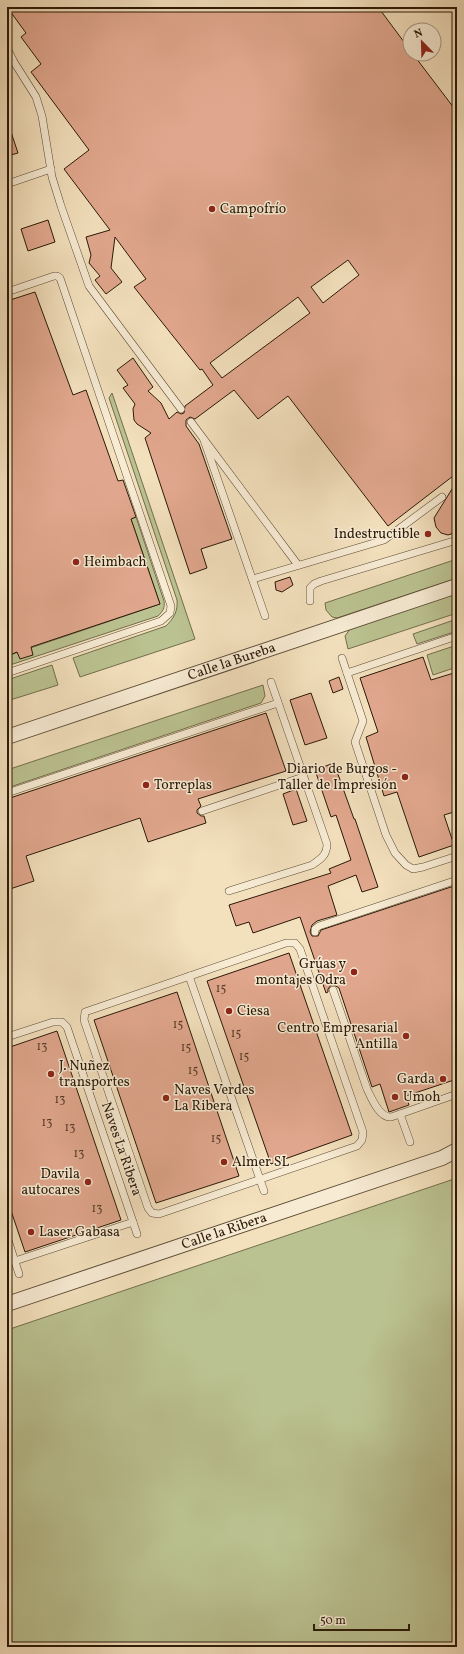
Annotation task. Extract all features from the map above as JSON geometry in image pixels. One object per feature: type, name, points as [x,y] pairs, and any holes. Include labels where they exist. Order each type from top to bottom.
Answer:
[{"type":"street","name":"Calle la Bureba","points":[[7,737],[457,586]]},
{"type":"street","name":"Calle la Ribera","points":[[7,1304],[442,1158],[457,1150]]},
{"type":"street","name":"Calle la Ribera","points":[[442,1158],[457,1156]]},
{"type":"lane","points":[[7,48],[36,97],[42,116],[51,169],[61,206],[89,286],[181,409]]},
{"type":"lane","points":[[7,184],[51,169]]},
{"type":"lane","points":[[7,292],[54,276],[60,278],[171,606],[170,613],[161,621],[7,673]]},
{"type":"lane","points":[[191,422],[298,565]]},
{"type":"lane","points":[[204,440],[265,616]]},
{"type":"lane","points":[[253,579],[384,540],[442,497]]},
{"type":"lane","points":[[310,600],[310,588],[314,584],[321,581],[457,540]]},
{"type":"lane","points":[[347,674],[457,636]]},
{"type":"lane","points":[[342,658],[363,721],[355,742],[386,835],[395,853],[406,865],[413,869],[423,868],[457,856]]},
{"type":"lane","points":[[229,891],[312,865],[322,858],[327,851],[327,844],[271,682]]},
{"type":"lane","points":[[7,793],[278,703]]},
{"type":"lane","points":[[202,810],[303,777]]},
{"type":"lane","points":[[317,929],[457,880]]},
{"type":"lane","points":[[286,943],[295,943],[300,949],[363,1132],[362,1140],[357,1146],[259,1180],[159,1214],[152,1213],[148,1208],[84,1020],[85,1012],[286,943]]},
{"type":"lane","points":[[189,976],[264,1191]]},
{"type":"lane","points":[[333,990],[367,1089],[375,1104],[384,1115],[390,1117],[457,1094]]},
{"type":"lane","name":"Naves La Ribera","points":[[7,1037],[53,1022],[62,1022],[67,1027],[137,1234]]},
{"type":"lane","points":[[400,1114],[410,1142]]},
{"type":"lane","points":[[15,1261],[133,1222]]},
{"type":"lane","points":[[7,1237],[20,1274]]},
{"type":"green space","points":[[112,393],[195,639],[80,677],[73,658],[166,626],[173,617],[177,608],[177,600],[109,398]]},
{"type":"green space","points":[[136,517],[164,601],[164,608],[161,613],[158,616],[7,666],[7,656],[160,604],[131,519]]},
{"type":"green space","points":[[457,559],[457,578],[337,618],[332,617],[326,610],[325,603]]},
{"type":"green space","points":[[457,593],[457,613],[348,649],[345,636],[350,629]]},
{"type":"green space","points":[[457,619],[457,631],[417,644],[413,634]]},
{"type":"green space","points":[[457,645],[457,667],[433,675],[427,655]]},
{"type":"green space","points":[[52,665],[58,685],[7,701],[7,680]]},
{"type":"green space","points":[[263,685],[265,696],[261,703],[7,788],[7,770]]},
{"type":"green space","points":[[457,1178],[457,1647],[7,1647],[7,1330]]},
{"type":"building","points":[[7,7],[378,7],[402,39],[402,62],[419,62],[457,112],[457,473],[388,526],[288,396],[258,419],[234,390],[195,419],[190,417],[186,420],[186,426],[199,444],[232,539],[201,549],[207,568],[190,574],[145,438],[151,433],[137,424],[134,420],[133,409],[135,404],[123,388],[128,385],[117,370],[133,358],[153,387],[148,391],[161,403],[169,419],[177,412],[181,414],[184,413],[185,406],[213,385],[202,369],[200,370],[134,287],[146,279],[115,237],[111,268],[122,282],[106,294],[95,280],[100,276],[89,263],[91,255],[86,237],[110,230],[64,169],[89,150],[31,72],[41,64],[21,37],[26,33]],"holes":[[[348,260],[359,275],[323,303],[311,287]],[[298,297],[310,313],[222,378],[210,363]]]},
{"type":"building","points":[[7,126],[9,126],[18,153],[7,156]]},
{"type":"building","points":[[48,220],[55,242],[28,251],[21,229]]},
{"type":"building","points":[[35,292],[73,395],[86,390],[118,481],[123,480],[136,517],[131,519],[160,604],[31,647],[33,655],[20,659],[17,652],[7,656],[7,301]]},
{"type":"building","points":[[457,481],[457,532],[448,535],[441,533],[436,527],[434,518]]},
{"type":"building","points":[[290,577],[293,585],[282,592],[276,590],[275,582]]},
{"type":"building","name":"Diario de Burgos - Taller de Impresión","points":[[423,657],[431,680],[457,672],[457,811],[444,815],[454,845],[419,857],[397,792],[384,796],[366,737],[378,732],[360,678]]},
{"type":"building","points":[[339,677],[343,689],[333,693],[329,681]]},
{"type":"building","points":[[311,693],[327,738],[305,745],[290,700]]},
{"type":"building","name":"Torreplas","points":[[266,713],[286,771],[198,799],[201,806],[197,810],[197,813],[204,816],[206,823],[148,842],[140,818],[26,856],[34,881],[7,890],[7,799]]},
{"type":"building","name":"Centro Empresarial Antilla","points":[[334,763],[378,887],[362,892],[356,875],[328,886],[337,915],[317,921],[312,925],[310,932],[312,936],[318,936],[321,930],[457,885],[457,1079],[406,1096],[409,1105],[389,1112],[380,1084],[372,1087],[339,988],[331,985],[326,993],[300,917],[253,933],[249,922],[236,926],[229,905],[331,873],[329,869],[351,860],[336,815],[331,817],[315,770]]},
{"type":"building","points":[[296,789],[307,821],[293,825],[283,794]]},
{"type":"building","name":"Naves Verdes La Ribera","points":[[289,953],[352,1135],[271,1164],[207,981]]},
{"type":"building","name":"Naves Verdes La Ribera","points":[[177,992],[239,1176],[156,1203],[94,1020]]},
{"type":"building","points":[[57,1031],[121,1220],[25,1252],[7,1199],[7,1048]]},
{"type":"place","name":"Campofrío","points":[[212,209]]},
{"type":"place","name":"Indestructible","points":[[428,534]]},
{"type":"place","name":"Heimbach","points":[[76,562]]},
{"type":"place","name":"Diario de Burgos - Taller de Impresión","points":[[405,777]]},
{"type":"place","name":"Torreplas","points":[[146,785]]},
{"type":"place","name":"Grúas y montajes Odra","points":[[354,972]]},
{"type":"place","name":"Ciesa","points":[[229,1011]]},
{"type":"place","name":"Centro Empresarial Antilla","points":[[406,1036]]},
{"type":"place","name":"J. Nuñez transportes","points":[[51,1074]]},
{"type":"place","name":"Garda","points":[[443,1079]]},
{"type":"place","name":"Umoh","points":[[395,1097]]},
{"type":"place","name":"Naves Verdes La Ribera","points":[[166,1098]]},
{"type":"place","name":"Almer SL","points":[[224,1162]]},
{"type":"place","name":"Davila autocares","points":[[88,1182]]},
{"type":"place","name":"Laser Gabasa","points":[[31,1232]]}]
